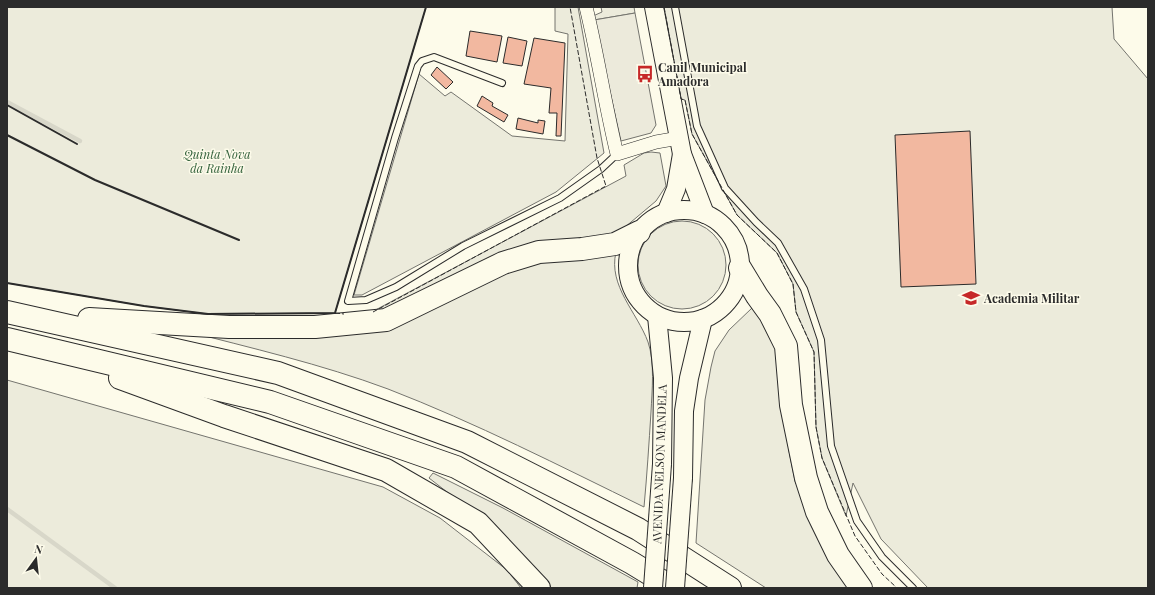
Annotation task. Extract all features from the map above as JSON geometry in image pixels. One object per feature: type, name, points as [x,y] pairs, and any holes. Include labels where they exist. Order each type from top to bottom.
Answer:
[{"type":"highway","points":[[16,314],[229,327],[314,327],[386,320],[502,263],[539,252],[582,249],[615,244],[639,232]]},
{"type":"highway","points":[[740,268],[770,314],[786,346],[792,405],[806,478],[817,512],[838,555],[861,588]]},
{"type":"highway","points":[[16,314],[278,373],[467,442],[638,529],[730,588]]},
{"type":"highway","points":[[13,340],[224,416],[386,470],[478,523],[539,588]]},
{"type":"highway","points":[[13,340],[270,402],[456,467],[632,563],[674,588]]},
{"type":"main road","points":[[654,7],[680,146],[705,214]]},
{"type":"main road","points":[[666,213],[676,189],[680,146]]},
{"type":"main road","points":[[686,210],[705,214],[717,221],[727,230],[734,241],[739,254],[740,268],[735,290],[722,308],[703,319],[687,322],[672,321],[657,316],[644,306],[637,297],[628,278],[627,262],[631,246],[639,232],[651,220],[666,213],[686,210]]},
{"type":"main road","name":"AVENIDA NELSON MANDELA","points":[[653,588],[662,464],[663,378],[657,316]]},
{"type":"main road","name":"AVENIDA NELSON MANDELA","points":[[674,588],[683,478],[684,411],[703,319]]},
{"type":"street","points":[[586,7],[617,154],[656,142],[680,146]]},
{"type":"lane","points":[[675,7],[697,126],[725,188],[756,222],[778,243],[804,289],[821,340],[831,446],[857,521],[882,557],[913,588]]},
{"type":"lane","points":[[502,83],[434,57],[422,61],[418,66],[395,138],[348,301],[366,300],[396,287],[463,246],[560,198],[601,169],[617,154]]},
{"type":"green space","name":"Quinta Nova da Rainha","points":[[7,7],[426,7],[335,313],[208,314],[144,306],[7,283]]},
{"type":"green space","points":[[555,7],[578,7],[604,153],[556,192],[362,295],[354,295],[419,74],[445,96],[451,92],[512,136],[565,141],[568,34],[555,31]]},
{"type":"green space","points":[[601,7],[634,7],[635,13],[594,20],[593,16],[602,12]]},
{"type":"green space","name":"Academia Militar","points":[[664,7],[1112,7],[1114,39],[1148,79],[1148,588],[928,588],[881,539],[853,483],[846,516],[822,458],[816,427],[814,352],[796,312],[793,284],[777,253],[737,215],[692,134],[685,100],[681,99]]},
{"type":"green space","points":[[644,153],[660,153],[666,186],[656,201],[618,233],[537,246],[393,315],[368,314],[626,176],[624,165]]},
{"type":"green space","points":[[682,221],[699,225],[713,234],[722,248],[726,265],[722,282],[713,296],[699,305],[682,309],[665,305],[651,296],[642,282],[638,265],[642,248],[651,234],[665,225]]},
{"type":"green space","points":[[616,252],[616,276],[620,288],[643,331],[648,342],[652,358],[652,395],[644,507],[486,430],[388,389],[312,364],[182,330],[371,329],[521,265]]},
{"type":"green space","points":[[752,308],[771,334],[776,348],[789,451],[795,481],[808,511],[853,588],[766,588],[696,543],[705,400],[711,367],[715,351],[729,330]]},
{"type":"green space","points":[[7,380],[383,487],[440,518],[507,570],[521,588],[7,588]]},
{"type":"green space","points":[[433,473],[503,508],[638,582],[637,588],[549,588],[505,537],[429,478]]},
{"type":"shaded area","points":[[635,13],[656,125],[651,133],[621,141],[594,20]]},
{"type":"building","points":[[470,31],[502,36],[497,62],[466,56]]},
{"type":"building","points":[[508,37],[527,41],[522,66],[503,63]]},
{"type":"building","points":[[534,38],[565,43],[561,136],[556,136],[557,113],[549,113],[551,88],[524,84]]},
{"type":"building","points":[[437,67],[453,82],[446,89],[431,75]]},
{"type":"building","points":[[482,96],[493,103],[492,106],[508,115],[504,122],[477,106]]},
{"type":"building","points":[[518,118],[538,123],[538,120],[545,121],[543,134],[516,129]]},
{"type":"building","points":[[970,131],[976,284],[901,287],[895,135]]},
{"type":"waterway","points":[[7,102],[80,141]]},
{"type":"waterway","points":[[7,509],[115,588]]},
{"type":"fence","points":[[373,312],[606,186],[597,158],[570,7]]},
{"type":"fence","points":[[664,7],[681,99],[685,100],[692,134],[737,215],[777,253],[793,284],[796,312],[814,352],[816,427],[822,458],[855,536],[882,574],[897,588]]},
{"type":"fence","points":[[335,313],[344,314]]},
{"type":"wall","points":[[7,283],[144,306],[208,314],[335,313],[426,7]]},
{"type":"wall","points":[[7,105],[77,144]]},
{"type":"wall","points":[[7,135],[95,180],[239,240]]},
{"type":"place","name":"Canil Municipal Amadora","points":[[645,74]]},
{"type":"place","name":"Academia Militar","points":[[971,298]]}]
